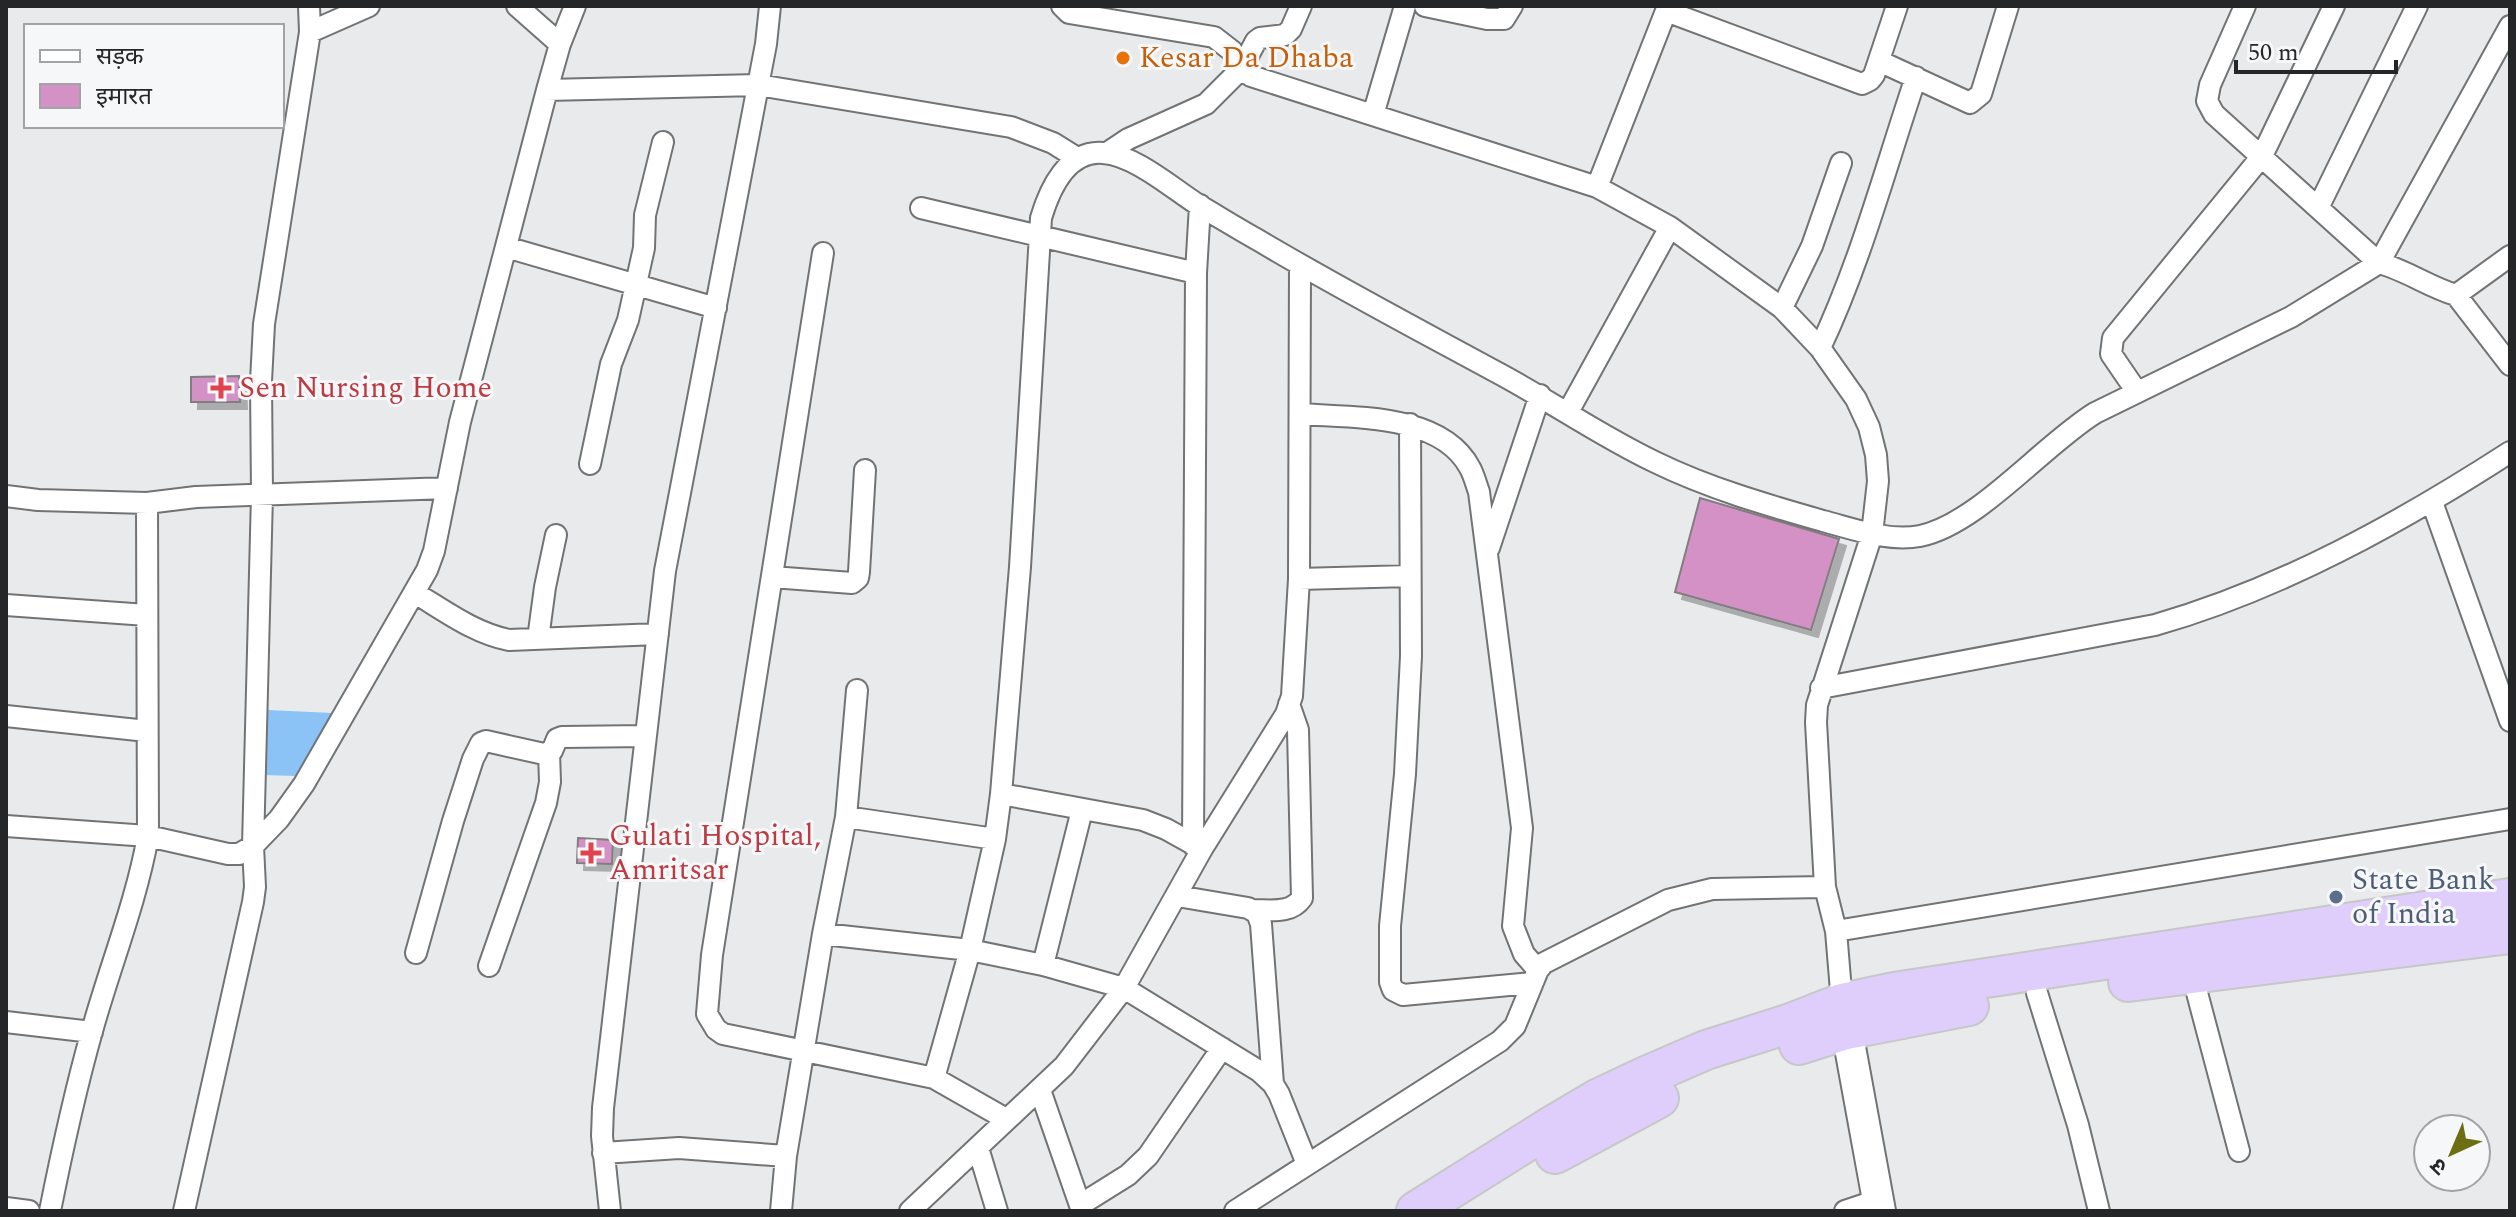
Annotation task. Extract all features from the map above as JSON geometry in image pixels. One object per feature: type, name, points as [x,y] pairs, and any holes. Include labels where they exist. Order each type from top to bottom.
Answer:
[{"type":"highway","points":[[1460,1211],[1598,1129],[1693,1081],[1844,1017],[1894,992],[2510,898]]},
{"type":"highway","points":[[1416,1211],[1609,1093],[1706,1050],[1788,1024],[2510,934]]},
{"type":"street","points":[[184,1211],[255,887],[253,846],[264,324],[310,32],[309,6]]},
{"type":"street","points":[[310,32],[369,6]]},
{"type":"street","points":[[517,6],[560,44]]},
{"type":"street","points":[[6,826],[148,836],[239,854],[253,846],[279,819],[304,784],[415,593],[434,551],[460,422],[547,90],[575,6]]},
{"type":"street","points":[[610,1211],[603,1153],[603,1108],[665,571],[758,85],[770,6]]},
{"type":"street","points":[[1062,6],[1069,13],[1214,37],[1232,51],[1241,69],[1251,76],[1597,187],[1670,227],[1782,308],[1820,348],[1856,399],[1869,427],[1876,455],[1878,481],[1872,534],[1821,688],[1816,722],[1825,887],[1836,931],[1844,1017],[1879,1205],[1845,1211]]},
{"type":"street","points":[[1107,153],[1128,139],[1206,104],[1241,69],[1256,41],[1285,35],[1291,29],[1301,6]]},
{"type":"street","points":[[1373,115],[1405,6]]},
{"type":"street","points":[[1425,6],[1487,19],[1504,19],[1512,6]]},
{"type":"street","points":[[1597,187],[1667,9],[1862,84],[1874,75],[1897,6]]},
{"type":"street","points":[[1879,61],[1970,103],[1976,101],[1981,94],[2008,6]]},
{"type":"street","points":[[2245,6],[2210,85],[2207,101],[2214,114],[2379,263],[2400,268],[2456,295],[2510,365]]},
{"type":"street","points":[[2137,392],[2111,354],[2113,338],[2262,156],[2334,6]]},
{"type":"street","points":[[2319,206],[2417,6]]},
{"type":"street","points":[[934,1078],[970,950],[995,839],[1001,794],[1020,567],[1041,218],[1056,183],[1077,158],[1089,153],[1107,153],[1138,165],[1300,265],[1684,476],[1794,513],[1872,534],[1902,538],[1937,530],[1974,510],[2073,427],[2137,392],[2291,317],[2379,263],[2510,26]]},
{"type":"street","points":[[1820,348],[1840,307],[1864,242],[1916,77]]},
{"type":"street","points":[[547,90],[758,85],[1011,127],[1053,143],[1077,158]]},
{"type":"street","points":[[590,464],[611,364],[628,320],[644,248],[645,215],[663,142]]},
{"type":"street","points":[[1782,308],[1808,257],[1841,163]]},
{"type":"street","points":[[1198,847],[1196,273],[1200,205]]},
{"type":"street","points":[[921,208],[1196,273]]},
{"type":"street","points":[[1568,412],[1670,227]]},
{"type":"street","points":[[506,247],[716,308]]},
{"type":"street","points":[[823,253],[712,955],[707,1014],[723,1034],[934,1078],[1006,1119]]},
{"type":"street","points":[[2456,295],[2510,256]]},
{"type":"street","points":[[910,1211],[1064,1066],[1124,988],[1177,896],[1198,847],[1277,730],[1289,704],[1299,579],[1300,265]]},
{"type":"street","points":[[1486,556],[1540,395]]},
{"type":"street","points":[[1300,414],[1410,424],[1431,432],[1453,447],[1470,468],[1479,492],[1522,828],[1513,926],[1515,937],[1535,976]]},
{"type":"street","points":[[1410,424],[1411,656],[1407,745],[1390,926],[1390,982],[1396,994],[1403,995],[1535,976]]},
{"type":"street","points":[[1821,688],[2155,625],[2205,611],[2289,574],[2432,502],[2510,452]]},
{"type":"street","points":[[772,577],[855,582],[859,572],[865,470]]},
{"type":"street","points":[[6,496],[38,500],[147,503],[196,497],[447,488]]},
{"type":"street","points":[[2432,502],[2506,696],[2510,721]]},
{"type":"street","points":[[50,1211],[65,1133],[140,874],[148,836],[147,503]]},
{"type":"street","points":[[538,639],[556,535]]},
{"type":"street","points":[[1299,579],[1410,576]]},
{"type":"street","points":[[415,593],[474,628],[509,640],[658,634]]},
{"type":"street","points":[[6,605],[147,615]]},
{"type":"street","points":[[781,1211],[786,1156],[846,817],[857,690]]},
{"type":"street","points":[[1177,896],[1253,910],[1294,907],[1302,898],[1298,730],[1289,704]]},
{"type":"street","points":[[6,716],[147,731]]},
{"type":"street","points":[[489,966],[546,803],[550,782],[549,752],[557,739],[646,736]]},
{"type":"street","points":[[416,953],[453,821],[481,743],[486,741],[544,754],[549,752]]},
{"type":"street","points":[[1001,794],[1143,820],[1198,847]]},
{"type":"street","points":[[1043,965],[1082,810]]},
{"type":"street","points":[[846,817],[995,839]]},
{"type":"street","points":[[1836,931],[2510,819]]},
{"type":"street","points":[[1235,1211],[1500,1041],[1515,1026],[1535,976],[1558,955],[1668,900],[1689,894],[1712,889],[1825,887]]},
{"type":"street","points":[[1253,910],[1261,924],[1273,1084],[1307,1164]]},
{"type":"street","points":[[823,934],[970,950],[1043,965],[1124,988],[1259,1071],[1273,1084]]},
{"type":"street","points":[[2192,974],[2239,1151]]},
{"type":"street","points":[[2037,993],[2078,1125],[2099,1211]]},
{"type":"street","points":[[6,1022],[92,1032]]},
{"type":"street","points":[[1040,1090],[1081,1208],[1128,1175],[1148,1156],[1222,1048]]},
{"type":"street","points":[[603,1153],[679,1148],[786,1156]]},
{"type":"street","points":[[978,1148],[997,1211]]},
{"type":"street","points":[[6,1208],[29,1211]]},
{"type":"shaded area","points":[[268,710],[332,713],[297,776],[262,775]]},
{"type":"building","points":[[239,376],[240,402],[191,402],[191,377]]},
{"type":"building","points":[[1700,498],[1839,539],[1811,630],[1675,592]]},
{"type":"building","points":[[578,838],[613,840],[612,864],[577,863]]},
{"type":"place","name":"Kesar Da Dhaba","points":[[1123,58]]},
{"type":"place","name":"Sen Nursing Home","points":[[221,388]]},
{"type":"place","name":"Gulati Hospital, Amritsar","points":[[591,853]]},
{"type":"place","name":"State Bank of India","points":[[2336,897]]}]
